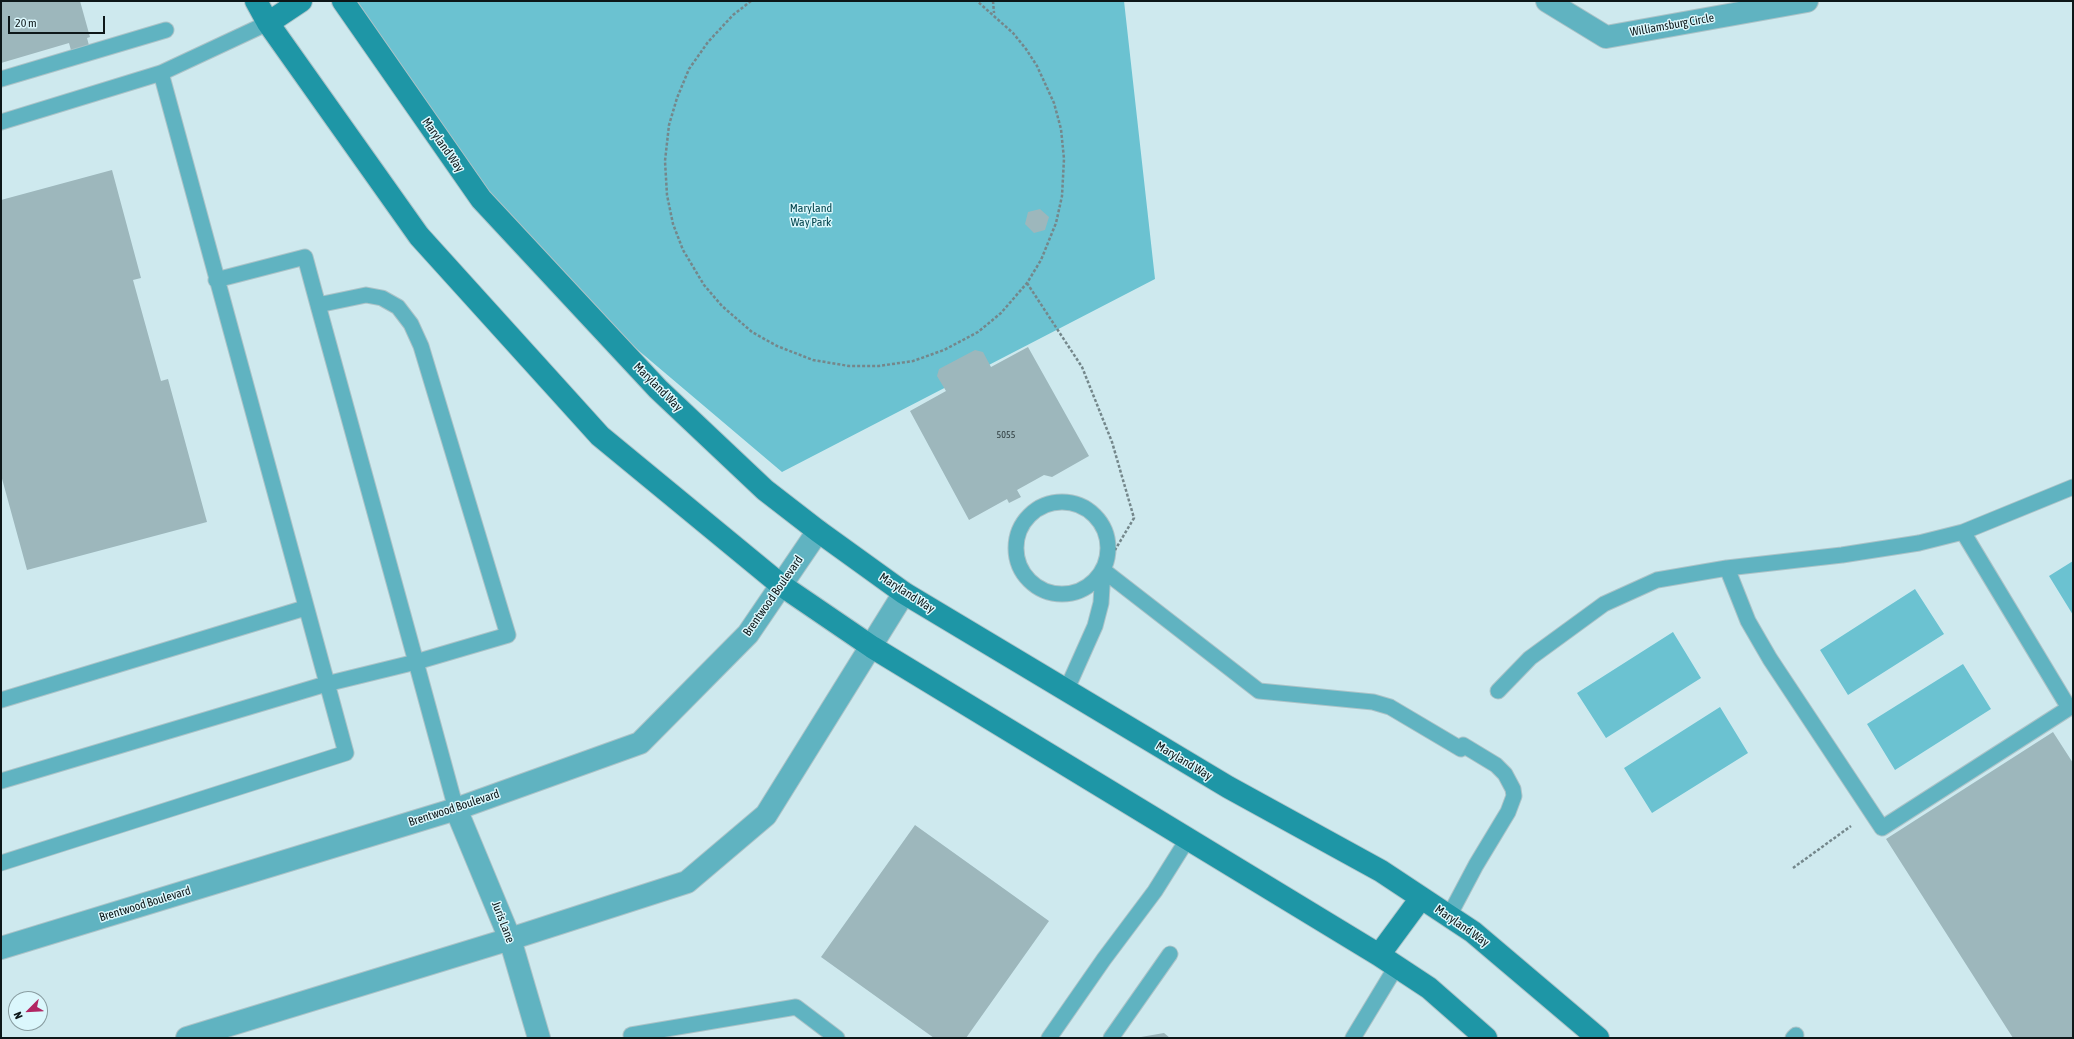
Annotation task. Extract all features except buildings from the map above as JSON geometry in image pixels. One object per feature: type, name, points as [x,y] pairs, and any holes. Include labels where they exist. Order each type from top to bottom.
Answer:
[{"type":"main road","points":[[256,1],[268,24],[419,236],[595,430],[781,585],[872,647],[1388,961],[1429,988],[1486,1038]]},
{"type":"main road","points":[[268,24],[301,1]]},
{"type":"main road","name":"Maryland Way","points":[[343,1],[481,199],[658,390],[765,490],[818,531],[904,593],[1228,787],[1380,871],[1449,916],[1473,932],[1598,1038]]},
{"type":"main road","points":[[1388,961],[1421,898]]},
{"type":"street","name":"Williamsburg Circle","points":[[1547,1],[1606,37],[1807,1]]},
{"type":"street","name":"Brentwood Boulevard","points":[[1,948],[456,809],[640,743],[748,634],[818,531]]},
{"type":"street","points":[[187,1038],[510,939],[687,882],[766,815],[872,647],[904,593]]},
{"type":"street","name":"Juris Lane","points":[[456,809],[510,939],[539,1038]]},
{"type":"lane","points":[[1,122],[161,73],[268,24]]},
{"type":"lane","points":[[1,79],[166,30]]},
{"type":"lane","points":[[1,863],[346,752],[305,608],[161,73]]},
{"type":"lane","points":[[216,280],[305,257],[456,809]]},
{"type":"lane","points":[[1,781],[326,684],[416,662],[508,635],[421,346],[411,324],[398,307],[382,298],[366,295],[318,305]]},
{"type":"lane","points":[[1498,690],[1530,658],[1604,604],[1658,580],[1727,568],[1842,555],[1919,543],[1963,532],[2073,487]]},
{"type":"lane","points":[[1066,691],[1095,626],[1101,603],[1103,569],[1108,552],[1104,526],[1094,514],[1075,503],[1062,501],[1041,505],[1026,518],[1018,532],[1015,545],[1020,567],[1031,582],[1040,589],[1058,594],[1079,591],[1089,586],[1103,569]]},
{"type":"lane","points":[[1727,568],[1748,621],[1770,659],[1882,828],[2069,708],[1963,532]]},
{"type":"lane","points":[[1103,569],[1259,691],[1373,702],[1390,707],[1496,765],[1505,774],[1511,784],[1514,796],[1512,803],[1449,916]]},
{"type":"lane","points":[[1,700],[305,608]]},
{"type":"lane","points":[[1049,1038],[1104,959],[1155,891],[1187,840]]},
{"type":"lane","points":[[1111,1038],[1170,954]]},
{"type":"lane","points":[[1353,1038],[1388,961]]},
{"type":"lane","points":[[632,1038],[631,1035],[796,1007],[837,1038]]},
{"type":"path","points":[[750,2],[733,15],[708,42],[689,69],[676,98],[666,142],[665,179],[674,224],[692,268],[722,306],[752,332],[794,354],[827,363],[849,366],[879,366],[913,361],[960,342],[978,332],[1001,313],[1028,283],[1041,260],[1054,231],[1062,196],[1064,159],[1060,129],[1054,103],[1037,66],[1013,33],[994,14],[977,1]]},
{"type":"path","points":[[993,1],[994,14]]},
{"type":"path","points":[[1028,283],[1082,367],[1100,409],[1124,479],[1134,518],[1103,569]]},
{"type":"path","points":[[1793,868],[1871,812]]},
{"type":"green space","name":"Maryland Way Park","points":[[349,1],[1124,1],[1155,279],[782,472],[560,284],[366,35]]},
{"type":"green space","points":[[2073,561],[2073,615],[2049,576]]},
{"type":"green space","points":[[1915,589],[1944,634],[1848,695],[1820,650]]},
{"type":"green space","points":[[1673,632],[1701,678],[1606,738],[1577,693]]},
{"type":"green space","points":[[1963,664],[1991,709],[1895,770],[1867,724]]},
{"type":"green space","points":[[1720,707],[1748,753],[1652,813],[1624,768]]}]
